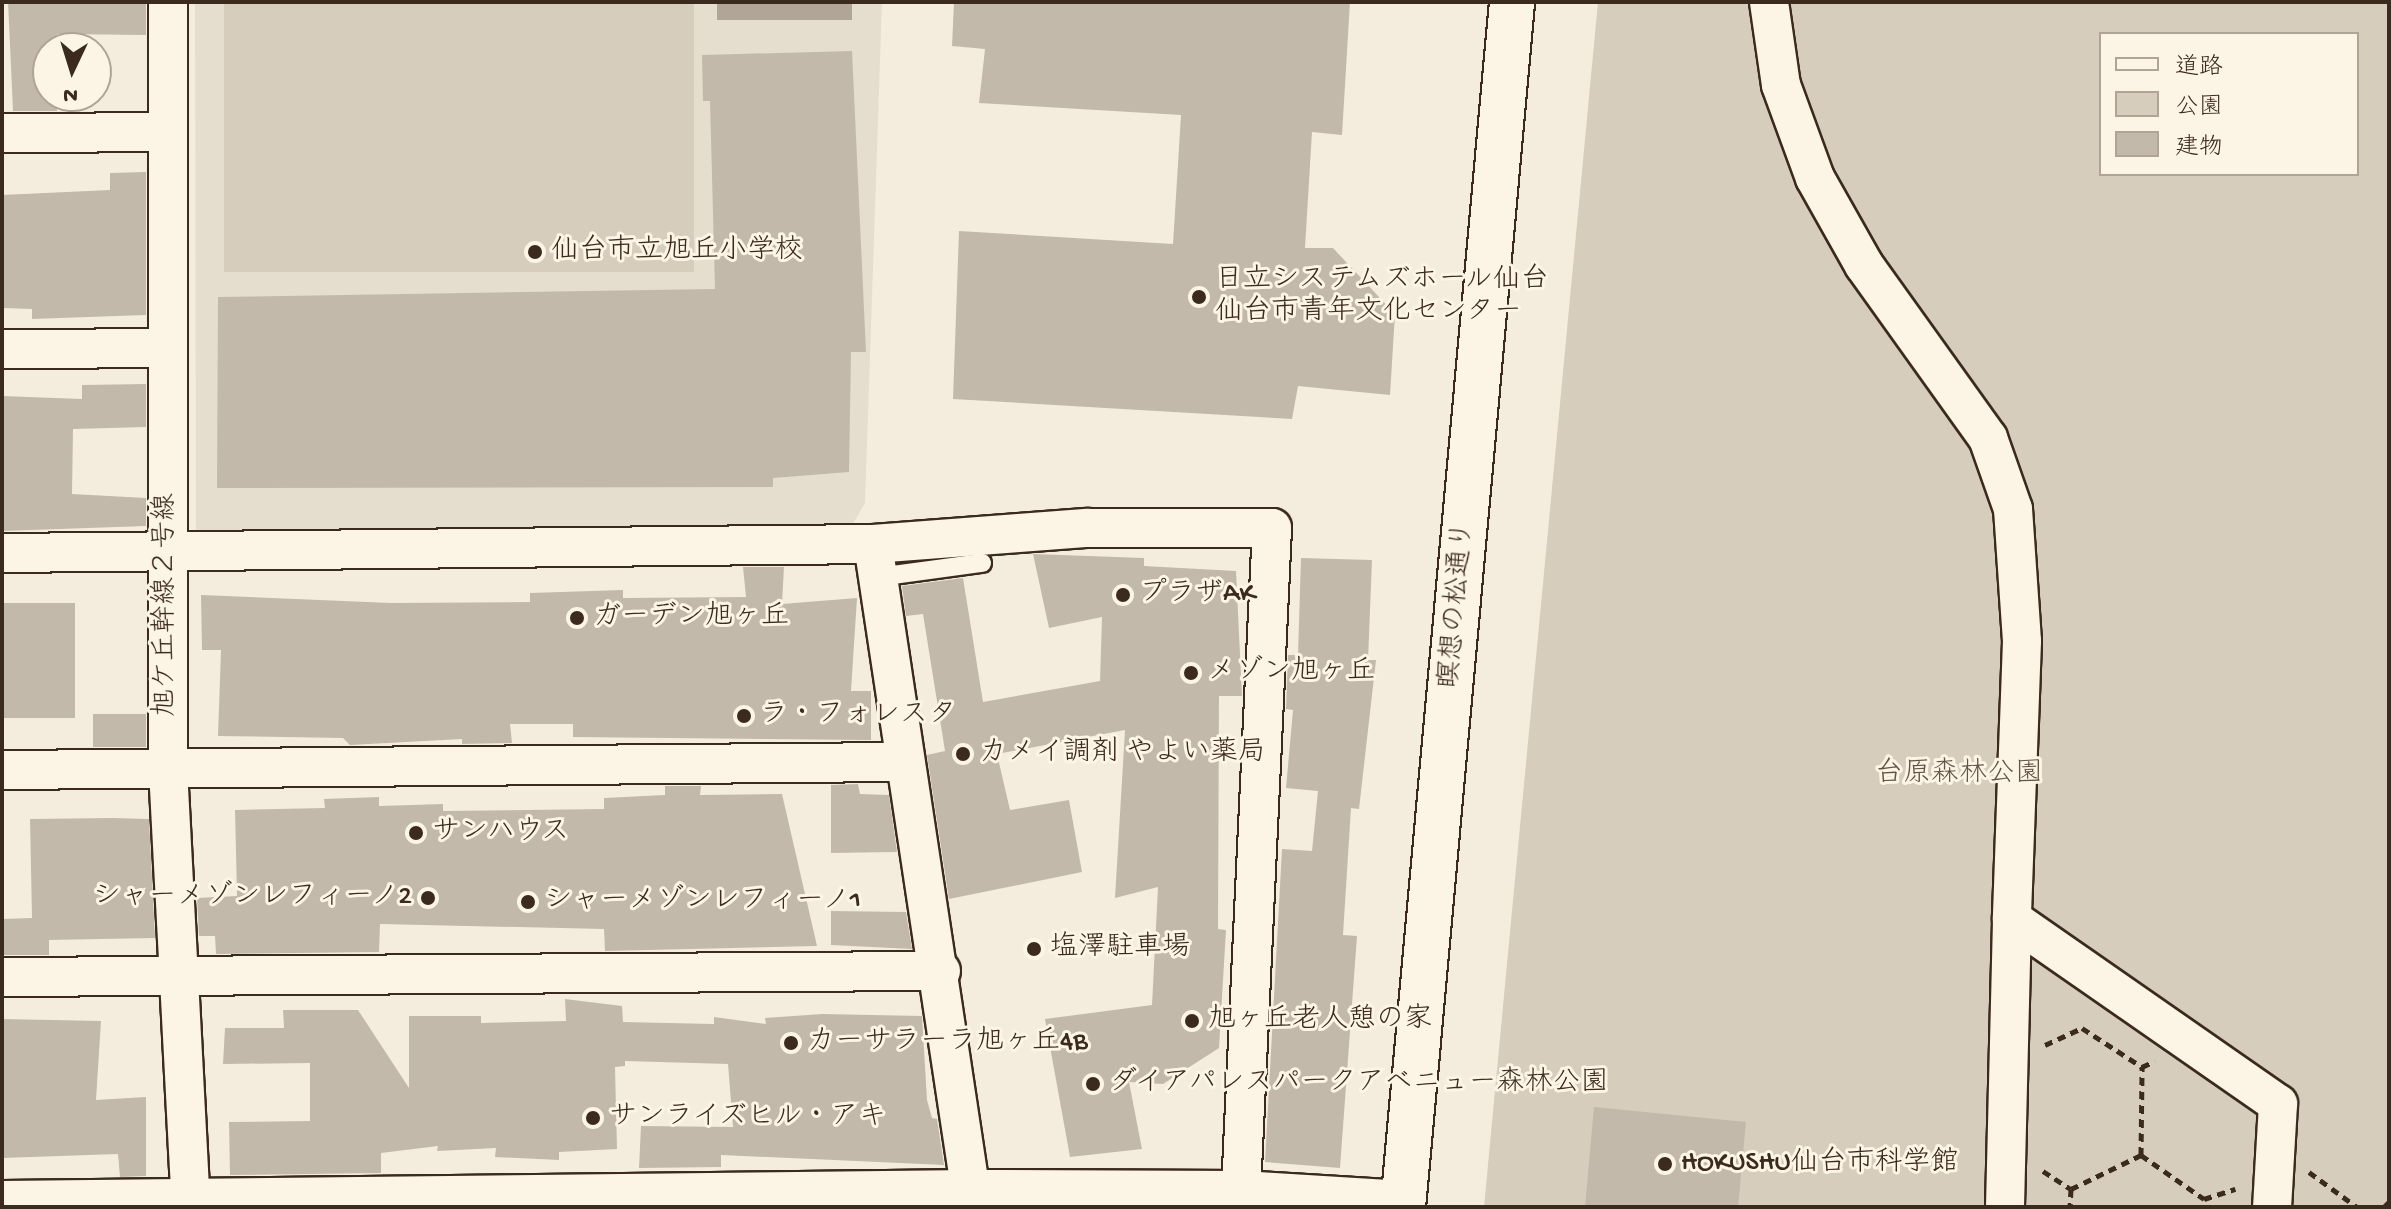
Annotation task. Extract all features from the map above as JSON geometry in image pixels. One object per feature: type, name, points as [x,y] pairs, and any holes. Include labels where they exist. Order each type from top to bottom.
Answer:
[{"type":"street","name":"旭ケ丘幹線２号線","points":[[168,2],[168,769],[191,1203]]},
{"type":"street","name":"瞑想の松通り","points":[[1404,1204],[1512,2]]},
{"type":"street","points":[[1769,2],[1781,85],[1815,178],[1864,265],[1988,438],[2013,509],[2022,641],[2005,1207]]},
{"type":"street","points":[[2,133],[167,132]]},
{"type":"street","points":[[2,349],[167,348]]},
{"type":"street","points":[[2,553],[166,549],[876,560],[1088,528],[1272,528],[1241,1190]]},
{"type":"street","points":[[876,560],[903,762],[941,971],[972,1198]]},
{"type":"street","points":[[2,770],[903,762]]},
{"type":"street","points":[[2012,919],[2278,1104],[2274,1177]]},
{"type":"street","points":[[2,977],[941,971]]},
{"type":"street","points":[[2,1200],[191,1203],[972,1198],[1241,1190],[1404,1204]]},
{"type":"lane","points":[[876,560],[982,563]]},
{"type":"path","points":[[2008,1061],[2082,1028],[2142,1067]]},
{"type":"path","points":[[2142,1067],[2193,1045]]},
{"type":"path","points":[[2141,1155],[2142,1067]]},
{"type":"path","points":[[2071,1189],[2141,1155]]},
{"type":"path","points":[[2141,1155],[2204,1199]]},
{"type":"path","points":[[2204,1199],[2274,1177],[2357,1207]]},
{"type":"path","points":[[2204,1199],[2204,1207]]},
{"type":"path","points":[[2384,1207],[2389,1202]]},
{"type":"path","points":[[1917,1207],[1927,1207]]},
{"type":"shaded area","name":"仙台市立旭丘小学校","points":[[195,2],[882,2],[865,503],[850,529],[210,539],[196,530]]},
{"type":"shaded area","points":[[717,2],[852,2],[852,20],[717,20]]},
{"type":"green space","points":[[224,2],[694,2],[694,272],[224,272]]},
{"type":"green space","name":"台原森林公園","points":[[1598,2],[2389,2],[2389,1207],[1484,1207]]},
{"type":"building","points":[[8,2],[146,2],[146,35],[32,32],[32,111],[13,111]]},
{"type":"building","points":[[954,2],[1350,2],[1342,135],[1312,132],[1305,248],[1333,248],[1395,314],[1390,395],[1298,386],[1292,419],[953,399],[959,231],[1173,244],[1181,115],[979,103],[985,49],[952,46]]},
{"type":"building","points":[[852,51],[866,352],[851,352],[849,472],[773,478],[773,487],[217,488],[218,297],[715,289],[710,101],[703,101],[702,55]]},
{"type":"building","points":[[146,172],[146,315],[32,319],[32,309],[2,308],[2,195],[110,190],[110,173]]},
{"type":"building","points":[[146,384],[146,427],[73,429],[72,494],[146,498],[146,526],[2,531],[2,396],[82,399],[82,385]]},
{"type":"building","points":[[1033,554],[1144,558],[1144,566],[1236,571],[1242,696],[1219,696],[1218,929],[1226,930],[1219,1048],[1163,1084],[1129,1082],[1142,1149],[1070,1157],[1045,1019],[1152,1005],[1158,887],[1115,898],[1125,730],[997,754],[1010,810],[1069,800],[1082,872],[949,899],[927,755],[945,751],[923,614],[906,616],[902,586],[963,578],[983,702],[1100,681],[1102,617],[1049,628]]},
{"type":"building","points":[[1301,558],[1372,560],[1368,660],[1376,660],[1359,809],[1351,808],[1343,935],[1357,936],[1340,1168],[1265,1162],[1282,849],[1312,851],[1318,791],[1286,788],[1293,710],[1286,709],[1288,655],[1298,655]]},
{"type":"building","points":[[743,567],[784,567],[782,604],[857,598],[851,691],[871,691],[871,740],[573,737],[573,724],[510,724],[512,743],[462,744],[462,739],[350,745],[343,738],[218,736],[221,650],[202,650],[201,595],[391,603],[530,602],[530,593],[623,590],[623,598],[746,597]]},
{"type":"building","points":[[2,603],[75,603],[75,718],[2,718]]},
{"type":"building","points":[[93,714],[146,714],[146,747],[93,747]]},
{"type":"building","points":[[858,784],[860,794],[889,795],[897,852],[831,853],[831,785]]},
{"type":"building","points":[[665,786],[701,786],[700,795],[782,794],[817,946],[605,951],[604,929],[380,924],[379,952],[216,954],[215,936],[199,936],[197,898],[237,896],[235,810],[325,808],[324,799],[379,797],[379,806],[443,804],[443,811],[604,809],[604,798],[665,795]]},
{"type":"building","points":[[30,819],[149,819],[155,938],[49,940],[49,955],[2,955],[2,919],[32,918]]},
{"type":"building","points":[[831,911],[906,912],[912,949],[831,945]]},
{"type":"building","points":[[565,999],[622,1006],[623,1022],[714,1024],[714,1017],[766,1024],[765,1018],[822,1014],[922,1016],[927,1100],[932,1118],[937,1119],[944,1165],[721,1155],[721,1167],[639,1168],[641,1126],[733,1127],[728,1064],[625,1061],[625,1066],[615,1067],[617,1149],[559,1152],[559,1160],[495,1157],[496,1148],[437,1151],[438,1146],[381,1153],[381,1173],[230,1175],[229,1122],[310,1121],[310,1063],[223,1064],[225,1028],[284,1028],[283,1010],[358,1010],[409,1088],[409,1016],[481,1016],[481,1023],[566,1021]]},
{"type":"building","points":[[2,1019],[101,1021],[96,1100],[146,1097],[146,1176],[120,1177],[118,1154],[2,1158]]},
{"type":"building","name":"HOKUSHU仙台市科学館","points":[[1594,1107],[1746,1122],[1738,1207],[1585,1207]]},
{"type":"place","name":"仙台市立旭丘小学校","points":[[535,252]]},
{"type":"place","name":"日立システムズホール仙台 仙台市青年文化センター","points":[[1199,297]]},
{"type":"place","name":"プラザAK","points":[[1123,595]]},
{"type":"place","name":"ガーデン旭ヶ丘","points":[[577,618]]},
{"type":"place","name":"メゾン旭ヶ丘","points":[[1191,673]]},
{"type":"place","name":"ラ・フォレスタ","points":[[744,716]]},
{"type":"place","name":"カメイ調剤 やよい薬局","points":[[963,754]]},
{"type":"place","name":"サンハウス","points":[[416,833]]},
{"type":"place","name":"シャーメゾンレフィーノ2","points":[[428,898]]},
{"type":"place","name":"シャーメゾンレフィーノ1","points":[[528,902]]},
{"type":"place","name":"塩澤駐車場","points":[[1034,949]]},
{"type":"place","name":"旭ヶ丘老人憩の家","points":[[1192,1021]]},
{"type":"place","name":"カーサラーラ旭ヶ丘4B","points":[[791,1043]]},
{"type":"place","name":"ダイアパレスパークアベニュー森林公園","points":[[1093,1084]]},
{"type":"place","name":"サンライズヒル・アキ","points":[[593,1118]]},
{"type":"place","name":"HOKUSHU仙台市科学館","points":[[1665,1164]]}]
